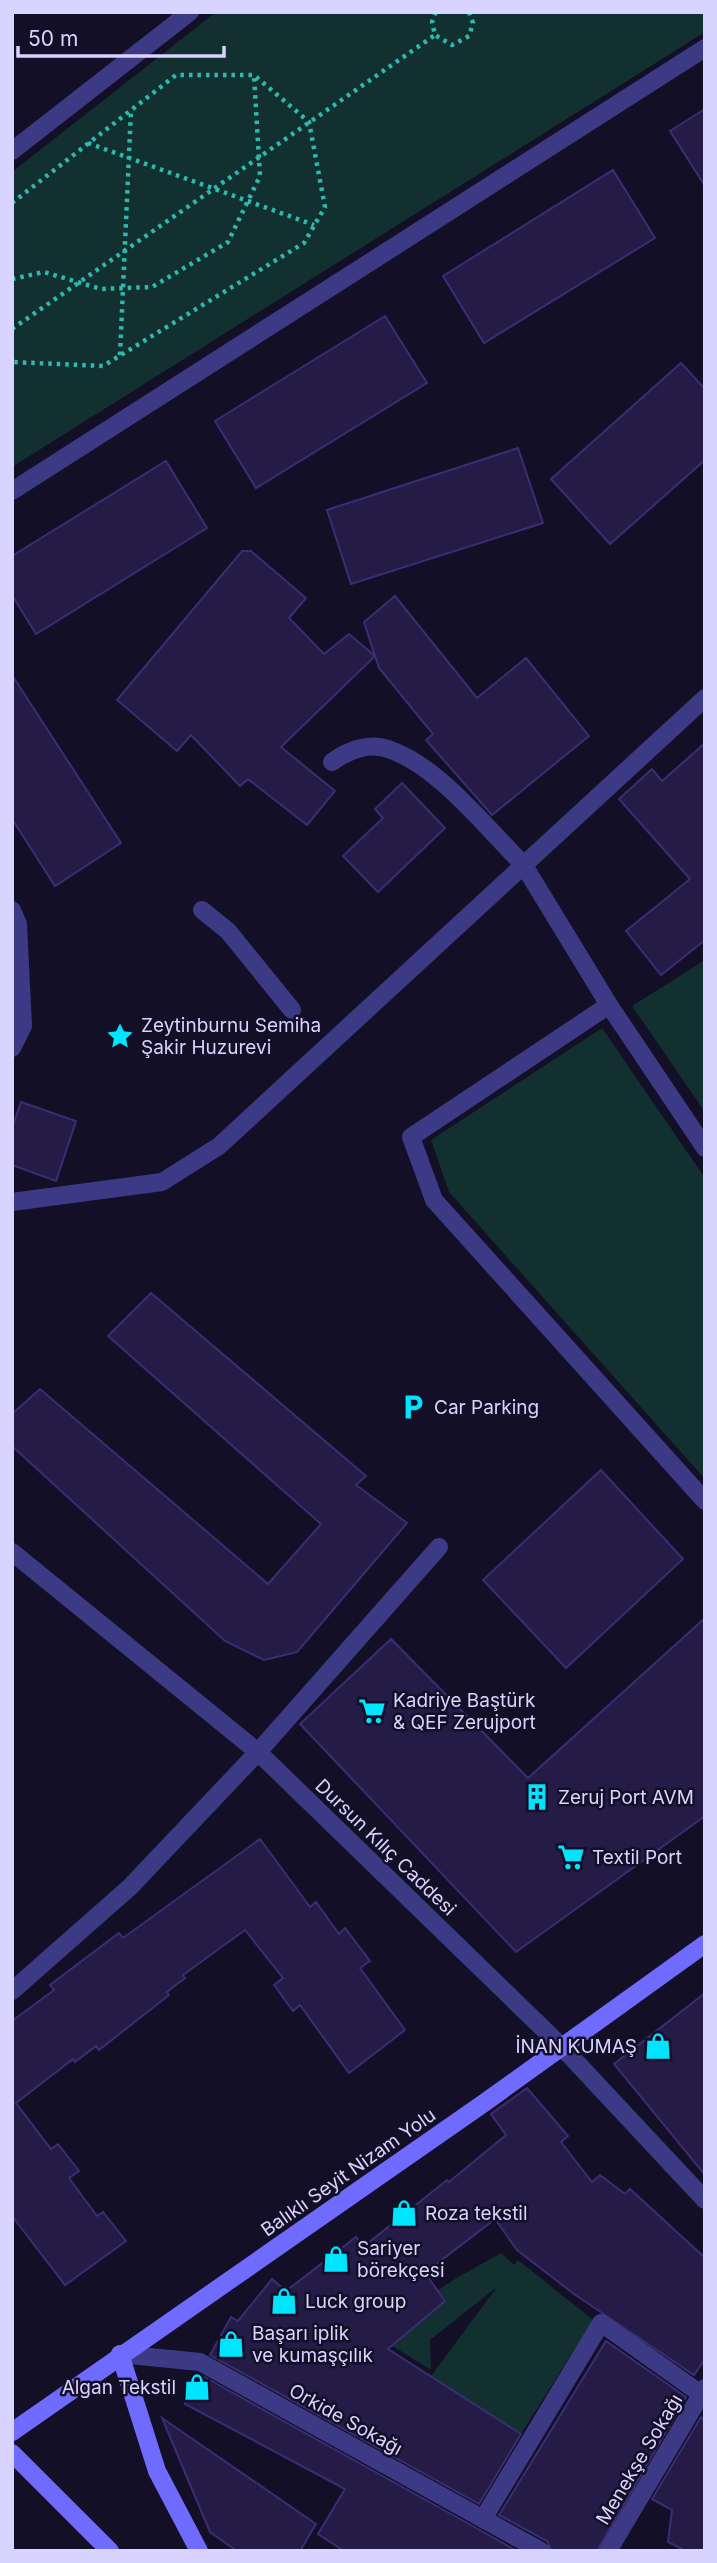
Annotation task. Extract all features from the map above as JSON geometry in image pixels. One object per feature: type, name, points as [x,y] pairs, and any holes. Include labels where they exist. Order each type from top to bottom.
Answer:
[{"type":"street","points":[[12,151],[190,12]]},
{"type":"street","points":[[12,491],[705,48]]},
{"type":"street","points":[[12,1202],[162,1182],[219,1146],[705,698]]},
{"type":"street","points":[[332,762],[345,753],[373,747],[386,748],[410,760],[429,772],[523,864],[609,1005],[705,1148]]},
{"type":"street","points":[[202,909],[228,931],[292,1010]]},
{"type":"street","points":[[12,910],[18,924],[23,1026],[12,1048]]},
{"type":"street","points":[[609,1005],[411,1137],[434,1200],[705,1501]]},
{"type":"street","points":[[12,1991],[130,1887],[258,1752],[439,1546]]},
{"type":"street","name":"Dursun Kılıç Caddesi","points":[[12,1552],[258,1752],[562,2048],[705,2200]]},
{"type":"street","name":"Balıklı Seyit Nizam Yolu","points":[[12,2432],[120,2354],[562,2048],[705,1944]]},
{"type":"street","points":[[483,2519],[601,2323],[703,2391]]},
{"type":"street","points":[[120,2354],[158,2471],[199,2551]]},
{"type":"street","name":"Orkide Sokağı","points":[[120,2354],[200,2362],[541,2551]]},
{"type":"street","name":"Menekşe Sokağı","points":[[608,2551],[703,2391]]},
{"type":"street","points":[[12,2453],[110,2551]]},
{"type":"path","points":[[427,12],[435,14],[435,35]]},
{"type":"path","points":[[435,35],[446,44],[459,44],[472,30],[470,15],[479,12]]},
{"type":"path","points":[[12,329],[435,35]]},
{"type":"path","points":[[12,203],[176,75],[254,75],[310,122],[325,207],[304,243],[103,366],[12,362]]},
{"type":"path","points":[[12,279],[44,272],[100,289],[152,287],[228,242],[260,176],[254,75]]},
{"type":"path","points":[[120,356],[131,110]]},
{"type":"path","points":[[88,143],[314,225]]},
{"type":"green space","points":[[216,12],[705,12],[705,32],[12,467],[12,172]]},
{"type":"green space","points":[[705,960],[705,1112],[632,1006]]},
{"type":"green space","points":[[602,1028],[705,1178],[705,1479],[449,1192],[431,1140]]},
{"type":"green space","points":[[501,2253],[514,2265],[518,2260],[593,2320],[521,2434],[431,2376],[497,2287],[430,2340],[431,2370],[383,2340],[423,2301]]},
{"type":"building","points":[[705,109],[705,186],[670,131]]},
{"type":"building","points":[[613,170],[655,238],[484,343],[443,276]]},
{"type":"building","points":[[385,316],[427,383],[256,488],[215,421]]},
{"type":"building","points":[[681,363],[705,389],[705,460],[610,544],[551,479]]},
{"type":"building","points":[[518,448],[543,523],[351,584],[327,510]]},
{"type":"building","points":[[166,461],[207,528],[36,634],[12,595],[12,556]]},
{"type":"building","points":[[242,551],[251,551],[306,598],[289,618],[324,654],[349,634],[375,656],[281,747],[335,791],[307,825],[248,779],[240,786],[191,735],[177,751],[117,700]]},
{"type":"building","points":[[395,596],[477,698],[526,658],[589,736],[492,815],[426,740],[433,734],[379,668],[364,622]]},
{"type":"building","points":[[12,675],[121,843],[55,886],[12,819]]},
{"type":"building","points":[[705,743],[705,940],[661,975],[626,931],[690,879],[619,799],[652,769],[662,781]]},
{"type":"building","points":[[402,783],[445,828],[378,892],[343,856],[383,818],[375,809]]},
{"type":"building","points":[[21,1102],[76,1121],[56,1181],[12,1165],[12,1128]]},
{"type":"building","points":[[151,1293],[366,1476],[356,1485],[407,1523],[297,1652],[264,1660],[225,1641],[12,1446],[12,1414],[40,1389],[268,1584],[321,1524],[108,1336]]},
{"type":"building","points":[[601,1470],[683,1559],[566,1668],[483,1580]]},
{"type":"building","name":"Zeruj Port AVM","points":[[705,1618],[705,1816],[516,1952],[300,1724],[391,1639],[528,1778]]},
{"type":"building","points":[[260,1839],[310,1907],[316,1902],[339,1934],[345,1928],[370,1961],[360,1968],[405,2030],[349,2073],[300,2005],[293,2011],[274,1985],[283,1978],[245,1930],[183,1975],[185,1978],[167,1992],[169,1995],[99,2050],[96,2046],[75,2062],[73,2059],[16,2103],[51,2149],[58,2144],[79,2171],[69,2178],[97,2216],[103,2212],[126,2241],[65,2285],[12,2216],[12,2021],[54,1990],[50,1985],[119,1933],[123,1938]]},
{"type":"building","points":[[705,1993],[705,2175],[614,2064]]},
{"type":"building","points":[[527,2088],[568,2136],[561,2142],[592,2182],[600,2175],[625,2194],[630,2189],[705,2258],[705,2359],[694,2375],[574,2294],[517,2250],[495,2219],[425,2273],[445,2301],[388,2349],[521,2434],[479,2504],[210,2355],[231,2317],[238,2321],[272,2279],[286,2291],[356,2237],[363,2247],[506,2135],[491,2114]]},
{"type":"building","points":[[606,2341],[686,2397],[597,2551],[552,2551],[547,2541],[499,2515]]},
{"type":"building","points":[[199,2374],[517,2551],[344,2551],[318,2534],[345,2489],[185,2404],[184,2399]]},
{"type":"building","points":[[701,2417],[705,2421],[705,2551],[686,2551],[668,2542],[672,2510],[652,2499]]},
{"type":"building","points":[[162,2418],[316,2524],[300,2551],[237,2551],[210,2532]]},
{"type":"place","name":"Zeytinburnu Semiha Şakir Huzurevi","points":[[120,1036]]},
{"type":"place","name":"Car Parking","points":[[413,1407]]},
{"type":"place","name":"Kadriye Baştürk & QEF Zerujport","points":[[372,1711]]},
{"type":"place","name":"Zeruj Port AVM","points":[[537,1797]]},
{"type":"place","name":"Textil Port","points":[[571,1857]]},
{"type":"place","name":"İNAN KUMAŞ","points":[[658,2046]]},
{"type":"place","name":"Roza tekstil","points":[[404,2213]]},
{"type":"place","name":"Sariyer börekçesi","points":[[336,2259]]},
{"type":"place","name":"Luck group","points":[[284,2301]]},
{"type":"place","name":"Başarı iplik ve kumaşçılık","points":[[231,2344]]},
{"type":"place","name":"Algan Tekstil","points":[[197,2387]]}]
